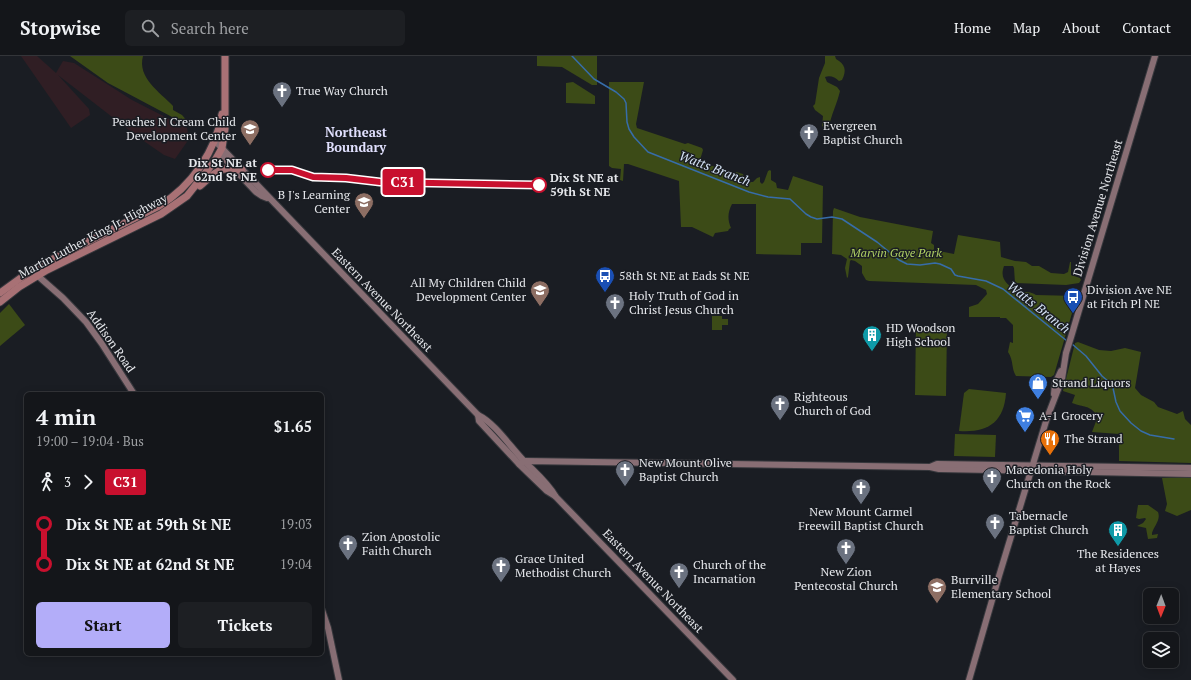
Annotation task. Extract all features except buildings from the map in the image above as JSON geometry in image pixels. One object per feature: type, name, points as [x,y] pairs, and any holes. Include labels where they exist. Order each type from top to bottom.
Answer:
[{"type":"main road","points":[[222,148],[225,129],[225,56]]},
{"type":"main road","name":"Division Avenue Northeast","points":[[969,680],[1047,415],[1053,402],[1055,384],[1061,369],[1064,367],[1066,353],[1155,56]]},
{"type":"main road","name":"Martin Luther King Jr. Highway","points":[[0,293],[33,269],[159,206],[170,198],[191,177],[207,156],[215,141],[221,122],[224,98]]},
{"type":"main road","name":"Eastern Avenue Northeast","points":[[215,141],[222,148],[223,157],[238,169],[262,196],[270,199],[478,415],[484,418],[522,463],[551,488],[556,497],[733,680]]},
{"type":"main road","name":"Martin Luther King Jr. Highway","points":[[1,300],[38,276],[161,214],[187,196],[214,162],[222,148]]},
{"type":"main road","points":[[187,196],[217,171],[223,168],[238,169]]},
{"type":"main road","name":"Addison Road","points":[[33,269],[38,276],[63,298],[82,318],[102,344],[133,392]]},
{"type":"main road","points":[[522,463],[930,467],[940,469],[1031,469],[1086,466],[1191,468]]},
{"type":"main road","points":[[1065,472],[1084,470],[1086,466]]},
{"type":"main road","points":[[1097,473],[1099,470],[1112,467]]},
{"type":"main road","points":[[1031,469],[1065,472],[1191,474]]},
{"type":"main road","points":[[324,616],[339,680]]},
{"type":"shaded area","points":[[21,56],[37,56],[56,73],[63,61],[74,63],[132,100],[187,128],[189,139],[175,159],[164,155],[138,137],[58,75],[89,109],[90,115],[71,128]]},
{"type":"green space","points":[[70,56],[143,56],[142,64],[146,78],[173,106],[173,110],[182,115],[188,123],[174,118],[108,83]]},
{"type":"green space","points":[[537,56],[597,56],[597,85],[592,85],[562,67],[537,66]]},
{"type":"green space","points":[[825,56],[835,56],[836,59],[843,65],[845,70],[842,80],[839,81],[831,76],[825,77],[827,82],[837,87],[840,91],[829,127],[826,128],[822,126],[823,116],[815,110],[813,106],[815,104],[819,78],[825,63]]},
{"type":"green space","points":[[573,82],[595,96],[595,104],[566,103],[566,83]]},
{"type":"green space","name":"Marvin Gaye Park","points":[[609,82],[644,82],[636,124],[637,128],[702,148],[701,162],[727,171],[728,175],[734,180],[736,172],[743,174],[745,180],[748,182],[753,182],[760,177],[760,182],[762,184],[768,171],[770,170],[771,180],[776,183],[777,188],[788,190],[793,176],[823,186],[822,243],[801,243],[801,255],[756,254],[756,204],[732,204],[728,216],[731,228],[728,231],[715,233],[713,237],[692,227],[681,227],[679,181],[624,164],[623,181],[620,180],[621,169],[612,168],[609,166]]},
{"type":"green space","name":"Marvin Gaye Park","points":[[834,208],[860,217],[933,231],[931,243],[934,245],[934,250],[954,254],[958,235],[1000,242],[1001,257],[1026,262],[1032,266],[1039,266],[1051,273],[1064,274],[1068,272],[1071,262],[1071,275],[1080,278],[1081,280],[1079,283],[1066,285],[1015,283],[1013,266],[1004,266],[1003,271],[1005,281],[1017,292],[1029,292],[1036,295],[1077,296],[1054,375],[1051,377],[1016,376],[1008,352],[1010,342],[1013,343],[1013,325],[1006,318],[969,317],[969,307],[978,304],[987,294],[986,290],[976,285],[869,281],[866,280],[862,273],[862,266],[851,260],[847,278],[845,268],[847,259],[841,255],[832,254]]},
{"type":"green space","points":[[9,304],[25,325],[0,346],[0,313]]},
{"type":"green space","points":[[712,316],[722,316],[722,319],[728,319],[728,325],[722,325],[722,330],[712,330]]},
{"type":"green space","points":[[916,326],[947,326],[946,396],[915,395]]},
{"type":"green space","points":[[1078,342],[1099,350],[1111,351],[1125,348],[1141,352],[1135,388],[1141,395],[1154,402],[1158,407],[1177,414],[1183,411],[1185,419],[1191,425],[1191,463],[1119,461],[1119,434],[1092,432],[1098,416],[1089,408],[1072,403],[1075,395],[1063,391],[1075,343]]},
{"type":"green space","points":[[969,389],[1006,393],[1005,403],[998,418],[993,424],[978,430],[959,431],[964,393]]},
{"type":"green space","points":[[955,434],[996,435],[995,457],[954,456]]},
{"type":"green space","points":[[1191,477],[1191,510],[1177,516],[1165,511],[1167,504],[1162,478]]},
{"type":"green space","points":[[1138,505],[1148,505],[1158,512],[1158,520],[1152,533],[1152,535],[1158,534],[1157,538],[1148,539],[1146,528],[1137,526],[1143,523],[1146,519],[1136,518]]},
{"type":"waterway","name":"Watts Branch","points":[[572,56],[594,79],[616,92],[624,99],[626,103],[629,129],[634,137],[648,152],[749,192],[768,197],[790,199],[811,217],[817,219],[832,217],[842,219],[877,242],[899,260],[907,264],[940,264],[951,269],[955,275],[986,281],[1003,289],[1067,341]]},
{"type":"waterway","name":"Watts Branch","points":[[1072,344],[1086,356],[1102,376],[1109,382],[1113,388],[1116,402],[1120,411],[1131,423],[1141,431],[1150,435],[1174,439]]},
{"type":"bus line","name":"C31","points":[[268,170],[292,170],[313,177],[346,178],[380,182],[539,185]]},
{"type":"place","name":"True Way Church","points":[[282,108]]},
{"type":"place","name":"Peaches N Cream Child Development Center","points":[[250,146]]},
{"type":"place","name":"Evergreen Baptist Church","points":[[809,150]]},
{"type":"place","name":"Dix St NE at 62nd St NE","points":[[268,170]]},
{"type":"place","name":"Dix St NE at 59th St NE","points":[[539,185]]},
{"type":"place","name":"B J's Learning Center","points":[[364,219]]},
{"type":"place","name":"58th St NE at Eads St NE","points":[[605,293]]},
{"type":"place","name":"All My Children Child Development Center","points":[[540,307]]},
{"type":"place","name":"Division Ave NE at Fitch Pl NE","points":[[1073,314]]},
{"type":"place","name":"Holy Truth of God in Christ Jesus Church","points":[[615,320]]},
{"type":"place","name":"HD Woodson High School","points":[[872,352]]},
{"type":"place","name":"Strand Liquors","points":[[1038,400]]},
{"type":"place","name":"Righteous Church of God","points":[[780,421]]},
{"type":"place","name":"A-1 Grocery","points":[[1025,433]]},
{"type":"place","name":"The Strand","points":[[1050,456]]},
{"type":"place","name":"New Mount Olive Baptist Church","points":[[625,487]]},
{"type":"place","name":"Macedonia Holy Church on the Rock","points":[[992,494]]},
{"type":"place","name":"New Mount Carmel Freewill Baptist Church","points":[[861,505]]},
{"type":"place","name":"Tabernacle Baptist Church","points":[[995,540]]},
{"type":"place","name":"The Residences at Hayes","points":[[1118,547]]},
{"type":"place","name":"Zion Apostolic Faith Church","points":[[348,561]]},
{"type":"place","name":"New Zion Pentecostal Church","points":[[846,565]]},
{"type":"place","name":"Grace United Methodist Church","points":[[501,583]]},
{"type":"place","name":"Church of the Incarnation","points":[[679,589]]},
{"type":"place","name":"Burrville Elementary School","points":[[937,604]]},
{"type":"district","name":"Northeast Boundary","points":[[356,140]]}]
